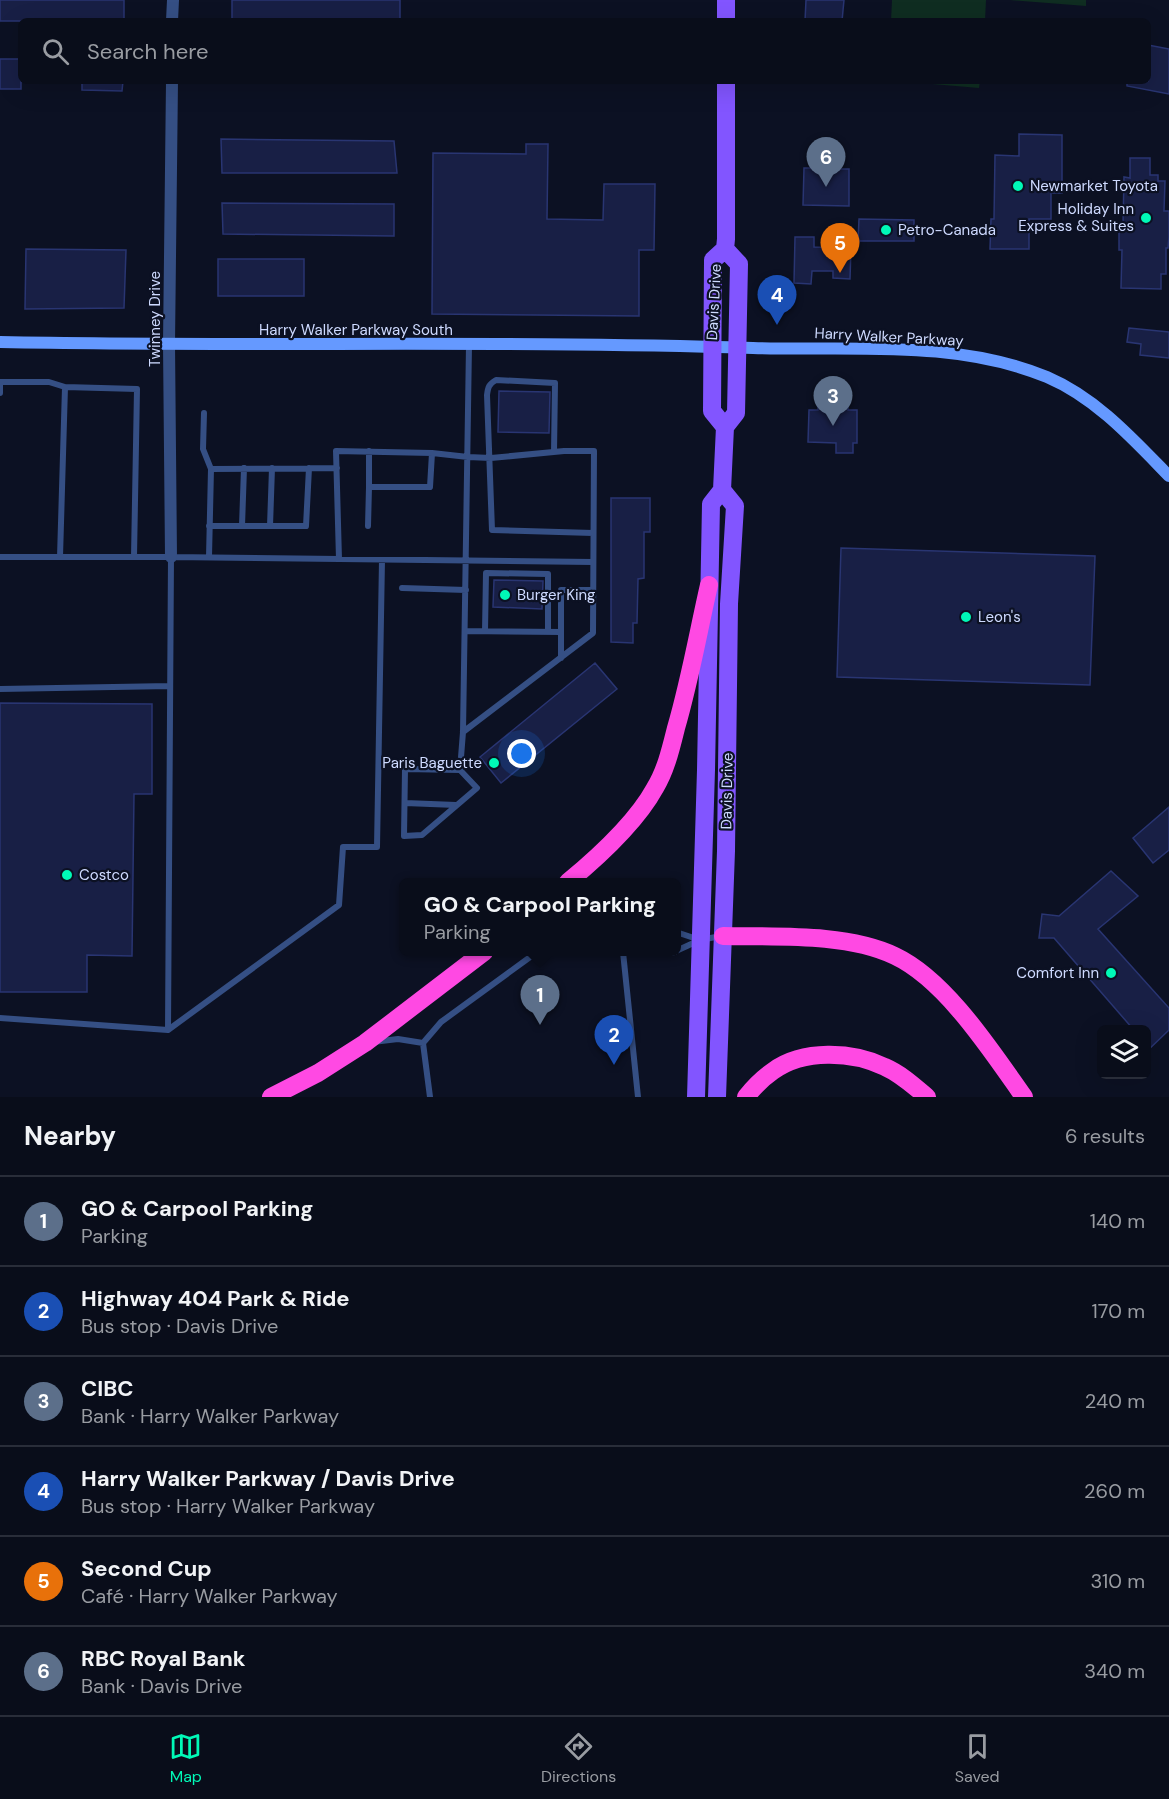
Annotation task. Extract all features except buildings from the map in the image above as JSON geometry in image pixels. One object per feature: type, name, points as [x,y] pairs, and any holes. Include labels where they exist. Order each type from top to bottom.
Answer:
[{"type":"highway","points":[[573,878],[594,862],[640,810],[655,789],[669,754],[686,692],[709,585]]},
{"type":"highway","points":[[723,936],[821,939],[859,944],[895,956],[917,969],[953,1002],[1024,1097]]},
{"type":"highway","points":[[271,1097],[318,1072],[365,1042],[477,956]]},
{"type":"highway","points":[[746,1097],[773,1070],[806,1057],[829,1055],[849,1056],[885,1066],[927,1097]]},
{"type":"main road","points":[[726,0],[726,18]]},
{"type":"main road","name":"Davis Drive","points":[[696,1097],[711,504],[722,490],[725,427],[736,413],[738,347],[739,264],[725,249],[726,84]]},
{"type":"main road","name":"Davis Drive","points":[[725,249],[713,260],[712,346],[712,411],[725,427]]},
{"type":"main road","name":"Davis Drive","points":[[717,1097],[726,851],[729,604],[735,506],[722,490]]},
{"type":"street","points":[[172,18],[173,0]]},
{"type":"street","name":"Twinney Drive","points":[[171,557],[169,344],[172,84]]},
{"type":"street","name":"Harry Walker Parkway South","points":[[0,342],[712,346]]},
{"type":"street","name":"Harry Walker Parkway","points":[[712,346],[947,352],[994,361],[1045,377],[1092,402],[1125,431],[1169,476]]},
{"type":"lane","points":[[460,770],[463,732],[470,345]]},
{"type":"lane","points":[[554,452],[555,383],[496,380],[491,382],[488,387],[492,530],[593,533]]},
{"type":"lane","points":[[0,393],[0,382],[49,382],[65,387],[137,389],[134,557]]},
{"type":"lane","points":[[60,557],[65,387]]},
{"type":"lane","points":[[204,413],[203,449],[211,469],[208,557]]},
{"type":"lane","points":[[339,559],[336,451],[432,453],[468,458],[594,451],[592,633],[463,732]]},
{"type":"lane","points":[[368,526],[369,451]]},
{"type":"lane","points":[[369,487],[430,487],[432,453]]},
{"type":"lane","points":[[242,526],[244,468]]},
{"type":"lane","points":[[270,526],[272,468]]},
{"type":"lane","points":[[209,526],[306,526],[309,468]]},
{"type":"lane","points":[[211,469],[337,468]]},
{"type":"lane","points":[[0,557],[593,562]]},
{"type":"lane","points":[[168,1030],[171,557]]},
{"type":"lane","points":[[0,1018],[168,1030],[339,905],[343,848],[377,847],[382,560]]},
{"type":"lane","points":[[485,631],[486,573],[548,574],[548,632]]},
{"type":"lane","points":[[402,588],[466,590]]},
{"type":"lane","points":[[561,658],[561,590],[592,590]]},
{"type":"lane","points":[[465,631],[561,632]]},
{"type":"lane","points":[[0,689],[170,686]]},
{"type":"lane","points":[[405,770],[460,770],[477,788],[422,835],[404,836],[405,803],[405,770]]},
{"type":"lane","points":[[405,803],[457,805]]},
{"type":"lane","points":[[681,934],[700,940]]},
{"type":"lane","points":[[681,949],[700,940],[723,936]]},
{"type":"lane","points":[[430,1097],[423,1043],[441,1022],[530,956]]},
{"type":"lane","points":[[624,956],[638,1097]]},
{"type":"lane","points":[[365,1042],[398,1039],[423,1043]]},
{"type":"green space","points":[[892,0],[986,0],[985,18],[891,18]]},
{"type":"green space","points":[[1010,0],[1086,0],[1086,6]]},
{"type":"green space","points":[[932,84],[980,84],[979,88]]},
{"type":"place","name":"Newmarket Toyota","points":[[1018,186]]},
{"type":"place","name":"RBC Royal Bank","points":[[826,187]]},
{"type":"place","name":"Holiday Inn Express & Suites","points":[[1146,218]]},
{"type":"place","name":"Petro-Canada","points":[[886,230]]},
{"type":"place","name":"Second Cup","points":[[840,273]]},
{"type":"place","name":"Harry Walker Parkway / Davis Drive","points":[[777,325]]},
{"type":"place","name":"CIBC","points":[[833,426]]},
{"type":"place","name":"Burger King","points":[[505,595]]},
{"type":"place","name":"Leon's","points":[[966,617]]},
{"type":"place","name":"Paris Baguette","points":[[494,763]]},
{"type":"place","name":"Costco","points":[[67,875]]},
{"type":"place","name":"Comfort Inn","points":[[1111,973]]},
{"type":"place","name":"GO & Carpool Parking","points":[[540,1025]]},
{"type":"place","name":"Highway 404 Park & Ride","points":[[614,1065]]}]
